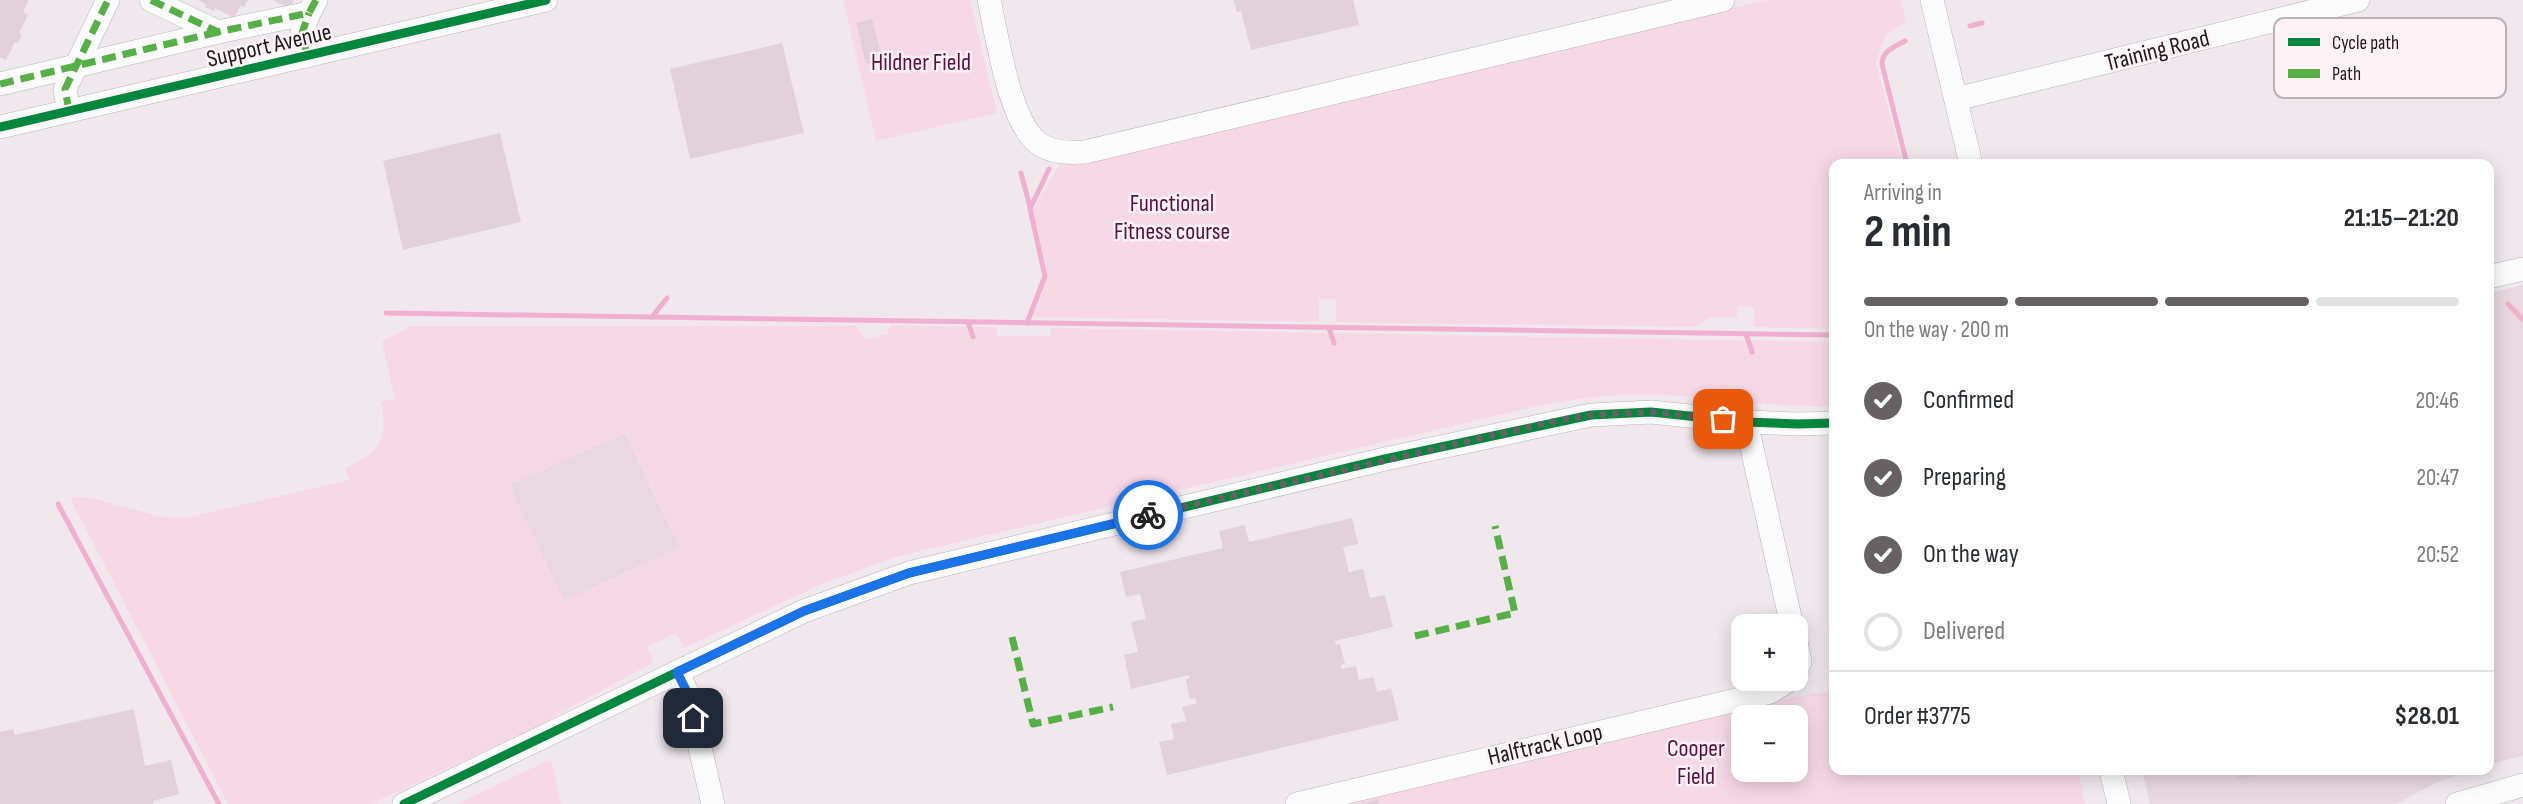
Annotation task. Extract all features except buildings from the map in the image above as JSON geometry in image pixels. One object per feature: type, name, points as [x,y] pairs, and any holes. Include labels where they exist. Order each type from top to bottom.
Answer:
[{"type":"street","points":[[69,111],[65,89],[108,0]]},
{"type":"street","points":[[151,0],[218,32]]},
{"type":"street","name":"Support Avenue","points":[[0,127],[547,0]]},
{"type":"street","points":[[989,0],[1016,114],[1038,142],[1053,150],[1067,153],[1085,152],[1723,0]]},
{"type":"street","points":[[1932,0],[1970,159]]},
{"type":"street","name":"Training Road","points":[[2286,18],[2358,0]]},
{"type":"street","points":[[0,83],[313,7]]},
{"type":"street","points":[[307,56],[302,33],[313,7]]},
{"type":"street","name":"Training Road","points":[[1956,100],[2274,21]]},
{"type":"street","points":[[2494,276],[2523,269]]},
{"type":"street","points":[[404,804],[804,611],[909,573],[1371,463],[1591,415],[1651,412],[1746,422],[1829,423]]},
{"type":"street","points":[[1746,422],[1789,614]]},
{"type":"street","points":[[677,672],[687,692],[713,804]]},
{"type":"street","name":"Halftrack Loop","points":[[1297,804],[1770,691]]},
{"type":"street","points":[[2112,775],[2119,804]]},
{"type":"street","points":[[2458,804],[2523,785]]},
{"type":"shaded area","points":[[2523,285],[2523,756],[2494,763],[2494,292]]},
{"type":"shaded area","points":[[625,433],[679,547],[564,601],[509,485]]},
{"type":"shaded area","points":[[2143,775],[2457,775],[2433,784],[2396,804],[2150,804]]},
{"type":"green space","name":"Hildner Field","points":[[843,0],[970,0],[997,113],[876,141]]},
{"type":"green space","name":"Functional Fitness course","points":[[1767,0],[1901,0],[1906,22],[1885,38],[1876,63],[1902,159],[1829,159],[1829,329],[1754,327],[1754,307],[1738,306],[1737,318],[1711,317],[1695,327],[1336,322],[1336,299],[1319,299],[1319,322],[1032,317],[1048,276],[1033,210],[1061,162],[1078,162]]},
{"type":"green space","points":[[891,325],[996,327],[997,336],[1051,336],[1051,328],[1829,342],[1829,406],[1791,406],[1648,394],[1604,396],[1546,404],[899,556],[824,583],[684,648],[676,633],[647,647],[654,662],[534,728],[371,804],[228,804],[70,498],[88,497],[162,517],[185,518],[349,480],[345,468],[367,456],[379,444],[384,427],[381,402],[395,399],[382,342],[410,326],[856,326],[866,339],[887,334]],"holes":[[[625,433],[679,547],[564,601],[510,485]]]},
{"type":"green space","name":"Cooper Field","points":[[1829,691],[1829,775],[2079,775],[2085,804],[1325,804],[1731,711],[1731,782],[1808,782],[1808,705],[1756,705]]},
{"type":"green space","points":[[551,759],[561,804],[457,804]]},
{"type":"waterway","points":[[1970,26],[1982,23]]},
{"type":"waterway","points":[[1905,41],[1886,53],[1882,64],[1906,159]]},
{"type":"waterway","points":[[1027,323],[1045,276],[1030,209],[1049,169]]},
{"type":"waterway","points":[[1021,173],[1030,207]]},
{"type":"waterway","points":[[652,317],[667,298]]},
{"type":"waterway","points":[[2508,304],[2523,320]]},
{"type":"waterway","points":[[386,313],[1829,335]]},
{"type":"waterway","points":[[968,322],[973,337]]},
{"type":"waterway","points":[[1329,328],[1334,343]]},
{"type":"waterway","points":[[1746,334],[1752,352]]},
{"type":"waterway","points":[[58,504],[219,804]]},
{"type":"marked path","points":[[69,111],[65,89],[108,0]]},
{"type":"marked path","points":[[151,0],[218,32],[309,13],[316,0]]},
{"type":"marked path","points":[[307,56],[302,33],[309,13]]},
{"type":"marked path","points":[[0,84],[218,32]]},
{"type":"marked path","points":[[1415,636],[1515,613],[1495,526]]},
{"type":"marked path","points":[[1012,637],[1033,724],[1113,707]]},
{"type":"cycle path","points":[[0,127],[546,0]]},
{"type":"cycle path","points":[[404,804],[804,611],[909,573],[1385,459],[1591,415],[1651,412],[1746,422],[1829,423]]},
{"type":"way so far","points":[[1148,515],[1385,459],[1591,415],[1651,412],[1723,419]]},
{"type":"route","points":[[693,718],[687,692],[677,672],[804,611],[909,573],[1148,515]]}]
